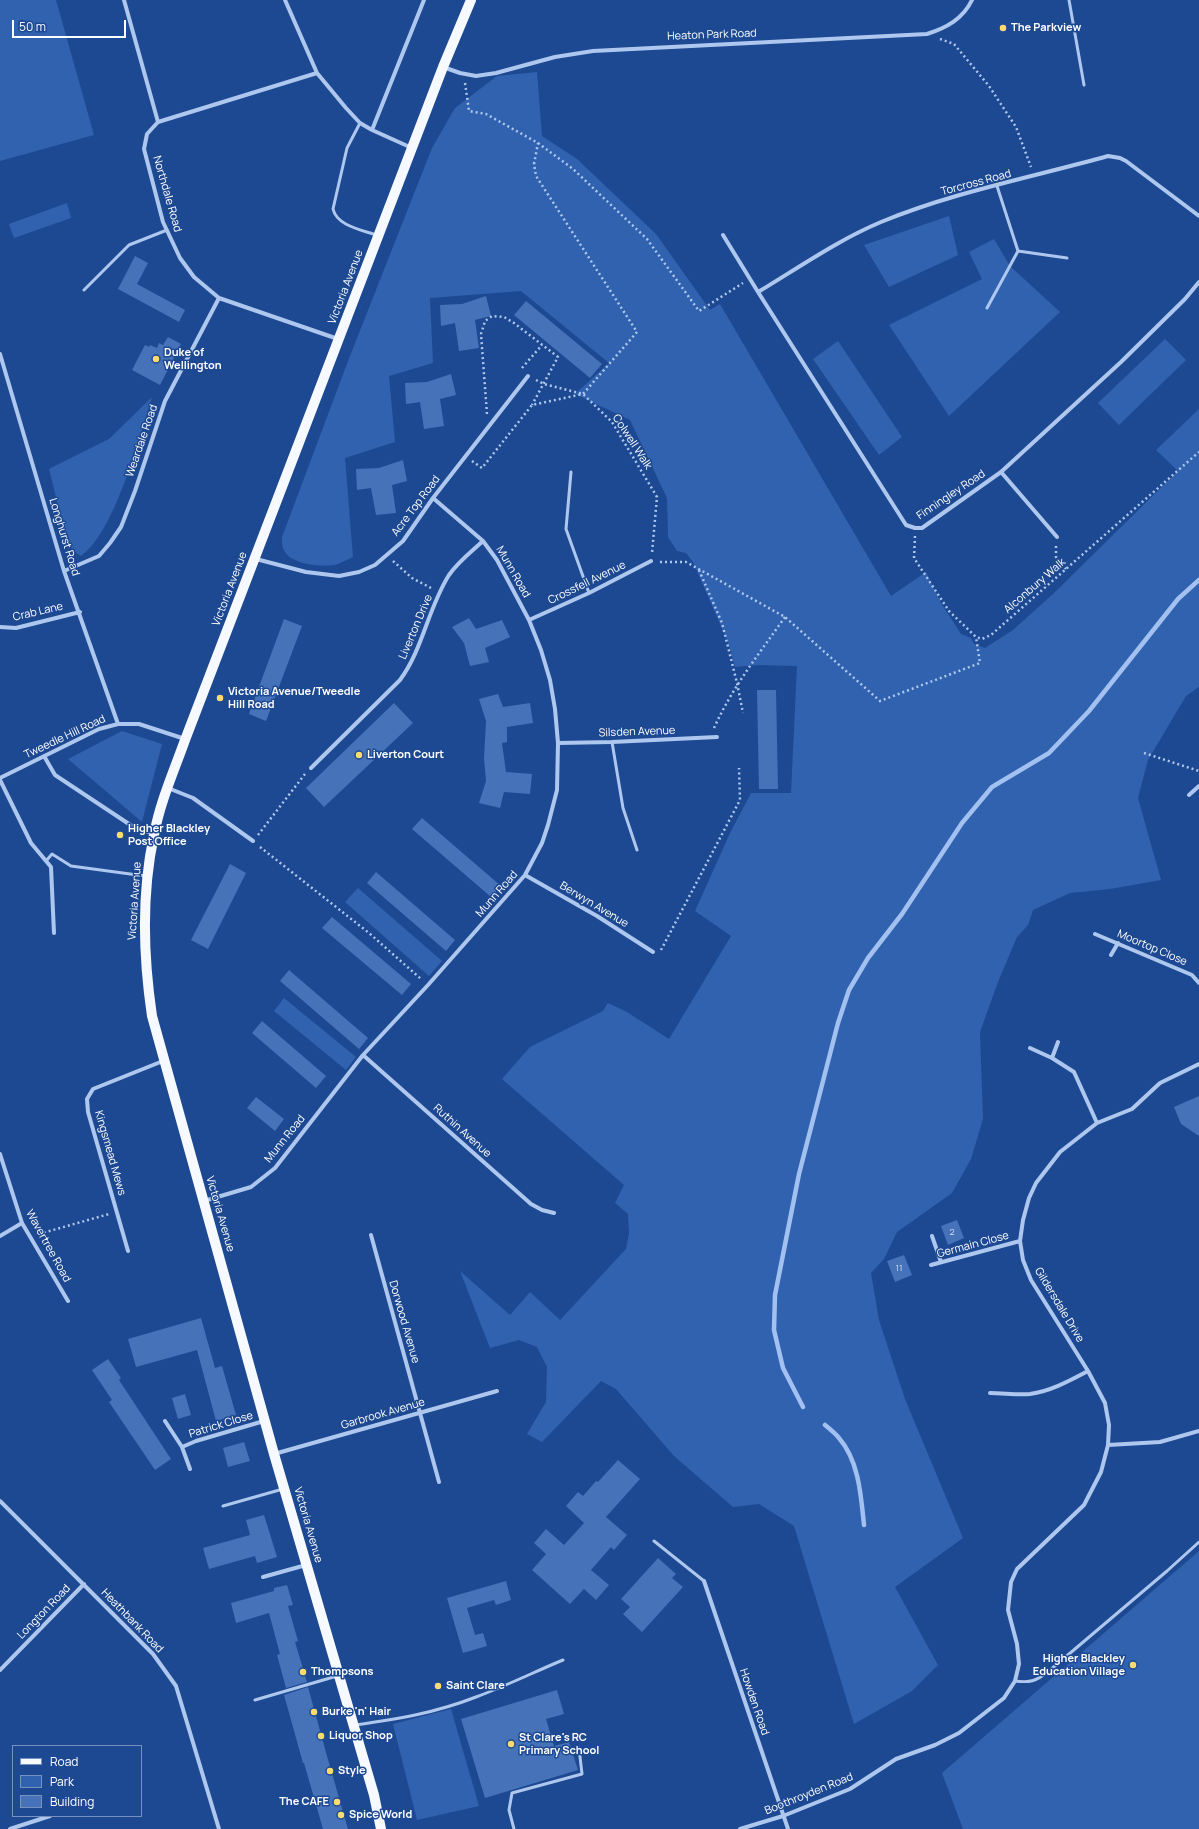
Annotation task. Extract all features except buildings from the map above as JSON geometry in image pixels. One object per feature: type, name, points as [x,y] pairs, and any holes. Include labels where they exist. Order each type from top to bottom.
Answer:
[{"type":"main road","name":"Victoria Avenue","points":[[381,1829],[374,1795],[274,1454],[152,1016],[144,958],[144,936],[147,876],[154,834],[168,788],[338,340],[443,67],[471,0]]},
{"type":"street","points":[[124,0],[158,122],[317,73]]},
{"type":"street","points":[[285,0],[317,73],[360,123],[412,148]]},
{"type":"street","points":[[372,130],[424,0]]},
{"type":"street","name":"Heaton Park Road","points":[[443,67],[464,74],[476,76],[496,73],[555,57],[593,51],[927,34],[949,25],[959,18],[972,0]]},
{"type":"street","name":"Northdale Road","points":[[158,122],[147,134],[144,149],[167,230],[180,258],[194,277],[219,298],[338,340]]},
{"type":"street","name":"Torcross Road","points":[[758,292],[830,249],[881,222],[943,201],[1108,156],[1115,157],[1129,164],[1199,216]]},
{"type":"street","name":"Finningley Road","points":[[723,234],[758,292],[906,524],[915,528],[922,528],[1001,472],[1121,362],[1185,299],[1199,282]]},
{"type":"street","name":"Weardale Road","points":[[64,571],[99,556],[121,526],[135,491],[165,401],[219,298]]},
{"type":"street","name":"Longhurst Road","points":[[0,354],[64,571],[80,612],[118,724]]},
{"type":"street","name":"Acre Top Road","points":[[255,559],[306,572],[339,576],[359,572],[374,565],[387,556],[403,541],[433,498],[528,376]]},
{"type":"street","points":[[1001,472],[1057,537]]},
{"type":"street","name":"Munn Road","points":[[204,1201],[251,1187],[275,1168],[363,1055],[428,985],[525,875],[542,843],[557,790],[558,743],[555,709],[550,680],[529,620],[497,560],[483,541],[433,498]]},
{"type":"street","name":"Liverton Drive","points":[[311,768],[388,693],[410,667],[448,576],[460,561],[483,541]]},
{"type":"street","name":"Crossfell Avenue","points":[[529,620],[590,593],[651,562]]},
{"type":"street","name":"Crab Lane","points":[[0,627],[16,628],[80,612]]},
{"type":"street","name":"Tweedle Hill Road","points":[[0,779],[99,729],[118,724],[139,724],[185,740]]},
{"type":"street","name":"Silsden Avenue","points":[[558,743],[717,737]]},
{"type":"street","points":[[44,756],[55,776],[138,830],[154,834]]},
{"type":"street","points":[[0,779],[31,843],[51,867],[54,933]]},
{"type":"street","points":[[1189,795],[1199,786]]},
{"type":"street","points":[[168,788],[193,798],[253,841]]},
{"type":"street","name":"Berwyn Avenue","points":[[525,875],[597,916],[653,952]]},
{"type":"street","name":"Moortop Close","points":[[1095,934],[1192,975],[1199,982]]},
{"type":"street","points":[[1111,955],[1118,943]]},
{"type":"street","points":[[1052,1058],[1058,1042]]},
{"type":"street","points":[[1030,1048],[1052,1058],[1074,1072],[1097,1123]]},
{"type":"street","name":"Ruthin Avenue","points":[[363,1055],[531,1204],[542,1210],[554,1213]]},
{"type":"street","name":"Kingsmead Mews","points":[[128,1251],[88,1112],[87,1099],[93,1089],[165,1061]]},
{"type":"street","name":"Gildersdale Drive","points":[[1108,1445],[1109,1425],[1105,1404],[1088,1371],[1030,1280],[1023,1260],[1020,1242],[1029,1198],[1036,1183],[1060,1152],[1097,1123],[1132,1109],[1160,1083],[1199,1064]]},
{"type":"street","name":"Wavertree Road","points":[[0,1154],[22,1223],[68,1301]]},
{"type":"street","points":[[0,1236],[22,1223]]},
{"type":"street","name":"Dorwood Avenue","points":[[371,1235],[439,1482]]},
{"type":"street","points":[[932,1236],[941,1262]]},
{"type":"street","name":"Germain Close","points":[[931,1265],[1020,1242]]},
{"type":"street","points":[[990,1393],[1028,1394],[1040,1392],[1053,1389],[1088,1371]]},
{"type":"street","name":"Garbrook Avenue","points":[[274,1454],[497,1391]]},
{"type":"street","name":"Patrick Close","points":[[182,1447],[196,1441],[265,1420]]},
{"type":"street","name":"Patrick Close","points":[[165,1421],[182,1447],[190,1469]]},
{"type":"street","points":[[1108,1445],[1160,1442],[1199,1431]]},
{"type":"street","name":"Boothroyden Road","points":[[740,1829],[783,1816],[850,1789],[896,1759],[935,1745],[960,1733],[1004,1698],[1015,1681],[1019,1664],[1017,1644],[1008,1610],[1008,1596],[1011,1582],[1017,1569],[1084,1505],[1101,1472],[1108,1445]]},
{"type":"street","name":"Heathbank Road","points":[[0,1501],[153,1654],[176,1686],[219,1829]]},
{"type":"street","points":[[263,1578],[307,1565]]},
{"type":"street","name":"Howden Road","points":[[704,1581],[788,1829]]},
{"type":"street","name":"Longton Road","points":[[0,1670],[84,1584]]},
{"type":"street","points":[[10,1829],[47,1817]]},
{"type":"lane","points":[[1069,0],[1084,85]]},
{"type":"lane","points":[[360,123],[347,148],[333,209],[335,216],[341,222],[378,236]]},
{"type":"lane","points":[[987,308],[1018,251],[997,186]]},
{"type":"lane","points":[[84,290],[129,245],[167,230]]},
{"type":"lane","points":[[1018,251],[1067,258]]},
{"type":"lane","points":[[571,472],[566,529],[590,593]]},
{"type":"lane","points":[[612,742],[623,808],[637,850]]},
{"type":"lane","points":[[46,861],[52,854],[71,866],[147,876]]},
{"type":"lane","points":[[223,1506],[284,1489]]},
{"type":"lane","points":[[654,1541],[704,1581]]},
{"type":"lane","points":[[1015,1681],[1029,1683],[1045,1675],[1199,1542]]},
{"type":"lane","points":[[353,1725],[408,1718],[451,1706],[478,1697],[563,1660]]},
{"type":"lane","points":[[255,1700],[339,1675]]},
{"type":"lane","points":[[514,1829],[509,1810],[512,1793],[582,1774],[579,1748]]},
{"type":"path","points":[[927,34],[954,44],[989,86],[1016,127],[1034,177]]},
{"type":"path","points":[[464,74],[469,111],[486,114],[538,143],[573,169],[647,239],[699,310],[750,279]]},
{"type":"path","points":[[532,405],[583,394],[638,332],[536,176],[534,164],[538,143]]},
{"type":"path","points":[[482,468],[532,405],[558,357],[504,317],[492,316],[486,321],[481,334],[488,428]]},
{"type":"path","points":[[522,368],[542,345]]},
{"type":"path","name":"Colwell Walk","points":[[528,376],[544,384],[583,394],[612,422],[657,497],[651,562]]},
{"type":"path","name":"Alconbury Walk","points":[[976,636],[982,639],[991,636],[1199,452]]},
{"type":"path","points":[[651,562],[686,562],[785,617],[880,701],[980,663],[976,636],[949,611],[914,558],[915,528]]},
{"type":"path","points":[[1057,537],[1056,557],[1066,569]]},
{"type":"path","points":[[387,556],[412,578],[440,593]]},
{"type":"path","points":[[698,569],[722,623],[743,713]]},
{"type":"path","points":[[710,738],[725,703],[737,683],[785,617]]},
{"type":"path","points":[[1144,753],[1199,771]]},
{"type":"path","points":[[311,768],[253,841],[370,933],[428,985]]},
{"type":"path","points":[[653,952],[662,950],[740,800],[739,768]]},
{"type":"path","points":[[30,1236],[117,1212]]},
{"type":"green space","points":[[0,0],[56,0],[94,135],[0,161]]},
{"type":"green space","points":[[537,72],[542,136],[577,159],[656,234],[710,310],[720,304],[891,596],[926,572],[941,603],[961,634],[971,638],[974,644],[985,648],[1013,630],[1054,593],[1178,471],[1156,450],[1199,409],[1199,687],[1186,696],[1148,760],[1138,798],[1161,880],[1110,889],[1070,893],[1033,910],[1028,925],[1017,937],[998,982],[980,1032],[983,1119],[971,1159],[952,1193],[897,1232],[884,1259],[871,1273],[879,1320],[905,1399],[963,1538],[895,1587],[938,1665],[912,1691],[854,1724],[794,1526],[759,1504],[733,1507],[674,1456],[616,1389],[601,1381],[542,1442],[527,1434],[546,1402],[547,1367],[537,1347],[519,1340],[490,1348],[460,1271],[510,1315],[530,1292],[560,1320],[626,1249],[629,1234],[628,1214],[615,1203],[624,1185],[502,1079],[530,1047],[603,1011],[608,1003],[627,1012],[669,1039],[731,936],[695,911],[731,831],[751,793],[791,793],[797,666],[758,665],[735,667],[728,642],[693,562],[686,553],[677,551],[668,537],[667,498],[630,420],[575,394],[609,363],[521,291],[430,298],[433,363],[389,376],[395,442],[345,458],[353,557],[338,564],[325,566],[302,563],[289,556],[285,552],[282,545],[282,537],[348,361],[432,148],[455,108],[497,76]]},
{"type":"green space","points":[[67,203],[71,218],[14,238],[9,224]]},
{"type":"green space","points":[[949,216],[958,255],[889,287],[864,245]]},
{"type":"green space","points":[[994,239],[1010,266],[1060,312],[949,416],[889,325],[982,279],[969,252]]},
{"type":"green space","points":[[1165,339],[1186,360],[1119,425],[1098,403]]},
{"type":"green space","points":[[838,341],[902,437],[879,455],[813,359]]},
{"type":"green space","points":[[152,397],[133,459],[115,506],[105,527],[93,544],[81,556],[72,550],[65,533],[49,469],[109,439]]},
{"type":"green space","points":[[122,731],[162,744],[142,822],[68,759]]},
{"type":"green space","points":[[358,888],[442,961],[429,976],[345,902]]},
{"type":"green space","points":[[284,998],[356,1057],[346,1070],[274,1011]]},
{"type":"green space","name":"Higher Blackley Education Village","points":[[1199,1551],[1199,1829],[963,1829],[942,1773]]},
{"type":"green space","points":[[451,1709],[479,1806],[417,1820],[393,1724]]},
{"type":"waterway","points":[[803,1407],[783,1368],[774,1330],[775,1295],[799,1174],[838,1023],[849,990],[868,958],[902,914],[962,823],[992,787],[1049,753],[1089,711],[1178,599],[1199,580]]},
{"type":"waterway","points":[[825,1425],[839,1438],[851,1457],[858,1479],[864,1525]]},
{"type":"place","name":"The Parkview","points":[[1003,28]]},
{"type":"place","name":"Duke of Wellington","points":[[156,359]]},
{"type":"place","name":"Victoria Avenue/Tweedle Hill Road","points":[[220,698]]},
{"type":"place","name":"Liverton Court","points":[[359,755]]},
{"type":"place","name":"Higher Blackley Post Office","points":[[120,835]]},
{"type":"place","name":"Higher Blackley Education Village","points":[[1133,1665]]},
{"type":"place","name":"Thompsons","points":[[303,1672]]},
{"type":"place","name":"Saint Clare","points":[[438,1686]]},
{"type":"place","name":"Burke 'n' Hair","points":[[314,1712]]},
{"type":"place","name":"Liquor Shop","points":[[321,1736]]},
{"type":"place","name":"St Clare's RC Primary School","points":[[511,1744]]},
{"type":"place","name":"Style","points":[[330,1771]]},
{"type":"place","name":"The CAFE","points":[[337,1802]]},
{"type":"place","name":"Spice World","points":[[341,1815]]}]
